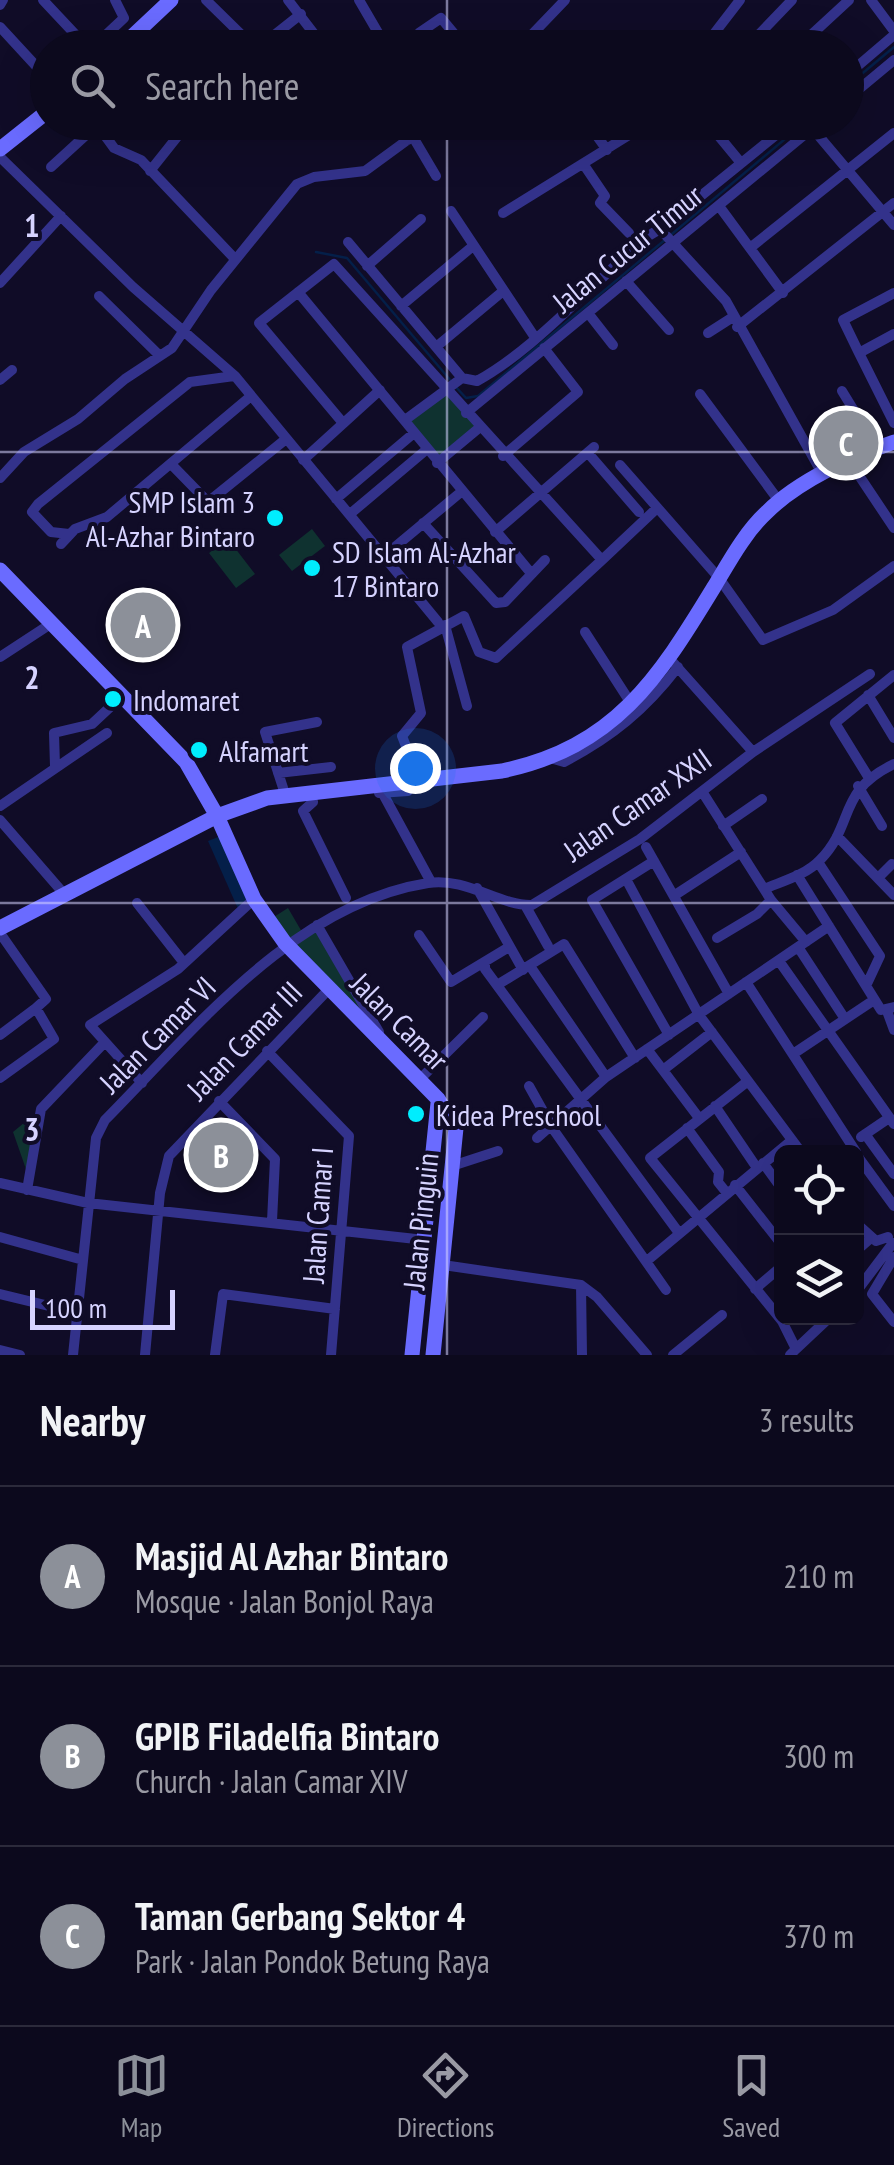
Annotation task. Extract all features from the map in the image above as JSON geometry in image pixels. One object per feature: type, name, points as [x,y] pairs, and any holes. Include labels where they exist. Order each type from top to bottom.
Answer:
[{"type":"street","points":[[42,0],[72,30]]},
{"type":"street","points":[[110,30],[124,18],[115,0]]},
{"type":"street","points":[[139,30],[171,0]]},
{"type":"street","points":[[206,0],[236,30]]},
{"type":"street","points":[[288,0],[313,30]]},
{"type":"street","points":[[359,0],[377,30]]},
{"type":"street","points":[[538,30],[565,0]]},
{"type":"street","points":[[717,30],[740,0]]},
{"type":"street","points":[[763,30],[792,0]]},
{"type":"street","points":[[817,30],[850,0]]},
{"type":"street","points":[[864,60],[894,33],[871,0]]},
{"type":"street","points":[[280,30],[301,14]]},
{"type":"street","points":[[421,30],[441,18],[451,30]]},
{"type":"street","points":[[0,27],[30,60]]},
{"type":"street","points":[[864,85],[894,60]]},
{"type":"street","points":[[0,149],[30,125]]},
{"type":"street","points":[[750,248],[894,133]]},
{"type":"street","points":[[51,167],[79,140]]},
{"type":"street","points":[[108,140],[114,148],[138,157],[235,259]]},
{"type":"street","points":[[150,171],[175,140]]},
{"type":"street","points":[[0,478],[24,452],[78,419],[160,356],[297,184],[314,177],[365,171],[407,140]]},
{"type":"street","points":[[411,140],[436,176]]},
{"type":"street","points":[[601,140],[607,150]]},
{"type":"street","points":[[504,213],[621,140]]},
{"type":"street","points":[[722,140],[741,163]]},
{"type":"street","points":[[404,420],[461,379],[481,380],[637,241],[661,230],[770,140]]},
{"type":"street","name":"Jalan Cucur Timur","points":[[466,413],[795,140]]},
{"type":"street","points":[[824,140],[894,225]]},
{"type":"street","points":[[0,157],[235,376],[442,624],[467,706]]},
{"type":"street","points":[[584,165],[604,196],[600,203],[629,233]]},
{"type":"street","points":[[708,334],[783,293],[894,202]]},
{"type":"street","points":[[718,206],[783,293]]},
{"type":"street","points":[[452,211],[534,336]]},
{"type":"street","points":[[0,283],[61,216]]},
{"type":"street","points":[[367,266],[421,219]]},
{"type":"street","points":[[661,230],[726,300],[823,475]]},
{"type":"street","points":[[348,242],[461,379]]},
{"type":"street","points":[[400,306],[473,246]]},
{"type":"street","points":[[343,422],[260,321],[330,265],[338,266],[503,456],[602,560]]},
{"type":"street","points":[[626,280],[668,330]]},
{"type":"street","points":[[298,292],[530,572]]},
{"type":"street","points":[[436,347],[502,292]]},
{"type":"street","points":[[894,293],[843,320],[894,422]]},
{"type":"street","points":[[98,296],[160,356]]},
{"type":"street","points":[[588,313],[613,344]]},
{"type":"street","points":[[860,353],[894,334]]},
{"type":"street","points":[[503,456],[578,392],[544,348]]},
{"type":"street","points":[[0,380],[12,370]]},
{"type":"street","points":[[235,376],[190,382],[32,512],[46,528],[65,539],[101,521],[251,396]]},
{"type":"street","points":[[303,460],[380,390]]},
{"type":"street","points":[[842,391],[877,448]]},
{"type":"street","points":[[700,394],[780,501]]},
{"type":"street","points":[[814,458],[864,427]]},
{"type":"street","points":[[437,463],[479,428]]},
{"type":"street","points":[[336,498],[414,433]]},
{"type":"street","points":[[171,464],[202,500],[210,501],[286,439]]},
{"type":"street","points":[[550,758],[564,762],[616,732],[644,710],[719,578],[758,520],[780,501],[823,475],[894,442]]},
{"type":"street","points":[[350,514],[426,450]]},
{"type":"street","points":[[495,532],[591,450],[638,512]]},
{"type":"street","points":[[850,462],[894,528]]},
{"type":"street","points":[[620,465],[719,578],[766,640],[833,610],[894,566]]},
{"type":"street","points":[[384,556],[460,492]]},
{"type":"street","points":[[414,787],[402,742],[404,732],[421,713],[407,647],[442,624],[464,616],[478,652],[496,658],[656,510]]},
{"type":"street","points":[[423,523],[500,604],[545,560]]},
{"type":"street","name":"Jalan Camar","points":[[0,570],[186,762],[217,816],[254,899],[285,943],[438,1098],[439,1123],[412,1355]]},
{"type":"street","points":[[0,657],[52,622]]},
{"type":"street","points":[[585,632],[632,706]]},
{"type":"street","points":[[349,795],[502,772],[550,758],[632,706],[674,663]]},
{"type":"street","name":"Jalan Camar XXII","points":[[525,905],[538,902],[640,839],[753,752],[674,663]]},
{"type":"street","points":[[753,752],[870,674]]},
{"type":"street","points":[[869,778],[836,723],[894,676]]},
{"type":"street","points":[[55,766],[54,733],[89,725],[123,695]]},
{"type":"street","points":[[868,695],[894,738]]},
{"type":"street","points":[[286,794],[266,730],[316,722]]},
{"type":"street","points":[[0,806],[107,733]]},
{"type":"street","points":[[278,774],[330,767]]},
{"type":"street","points":[[717,938],[756,914],[769,897],[818,862],[836,836],[858,786],[893,768]]},
{"type":"street","points":[[858,786],[882,826]]},
{"type":"street","points":[[0,1034],[46,1000],[0,931],[217,816],[286,794],[414,787]]},
{"type":"street","points":[[310,792],[313,802],[303,811],[346,898]]},
{"type":"street","points":[[382,792],[430,882]]},
{"type":"street","points":[[703,792],[802,944],[844,1020]]},
{"type":"street","points":[[723,826],[762,800]]},
{"type":"street","points":[[0,820],[65,896]]},
{"type":"street","points":[[836,836],[894,894]]},
{"type":"street","points":[[646,847],[728,994]]},
{"type":"street","points":[[675,895],[741,852]]},
{"type":"street","points":[[654,861],[593,899],[670,1034]]},
{"type":"street","points":[[818,862],[880,956],[866,986]]},
{"type":"street","points":[[878,878],[892,864]]},
{"type":"street","points":[[797,875],[874,1000],[890,1009],[894,1030]]},
{"type":"street","points":[[626,880],[699,1015],[796,1145]]},
{"type":"street","points":[[285,943],[318,925],[430,882],[476,886],[525,905],[548,946]]},
{"type":"street","points":[[476,886],[509,947],[606,1077]]},
{"type":"street","points":[[142,1083],[90,1026],[184,963],[254,899]]},
{"type":"street","points":[[137,903],[184,963]]},
{"type":"street","points":[[318,925],[389,1050]]},
{"type":"street","points":[[537,1138],[606,1077],[829,926]]},
{"type":"street","points":[[419,935],[449,981],[509,947]]},
{"type":"street","name":"Jalan Camar VI","points":[[73,1355],[88,1203],[100,1129],[285,943]]},
{"type":"street","points":[[497,985],[564,944],[635,1058]]},
{"type":"street","points":[[779,961],[892,1121],[865,1134],[858,1145]]},
{"type":"street","points":[[485,962],[497,985],[679,1233]]},
{"type":"street","points":[[746,982],[852,1145]]},
{"type":"street","name":"Jalan Camar III","points":[[146,1355],[158,1208],[169,1156],[330,989]]},
{"type":"street","points":[[794,1054],[874,1000]]},
{"type":"street","points":[[0,1078],[54,1038],[36,1008]]},
{"type":"street","points":[[419,1080],[482,1017]]},
{"type":"street","points":[[663,1070],[712,1032]]},
{"type":"street","points":[[28,1190],[42,1109],[104,1043]]},
{"type":"street","points":[[648,1049],[699,1118]]},
{"type":"street","name":"Jalan Camar I","points":[[268,1050],[348,1134],[331,1355]]},
{"type":"street","points":[[748,1081],[650,1158],[774,1309]]},
{"type":"street","points":[[529,1086],[666,1290]]},
{"type":"street","name":"Jalan Pinguin","points":[[433,1355],[457,1136],[438,1098]]},
{"type":"street","points":[[219,1101],[275,1159],[272,1221]]},
{"type":"street","points":[[715,1106],[774,1180]]},
{"type":"street","points":[[439,1123],[478,1156]]},
{"type":"street","points":[[686,1128],[719,1172],[718,1182],[730,1189],[774,1236]]},
{"type":"street","points":[[865,1134],[894,1174]]},
{"type":"street","points":[[648,1260],[792,1140]]},
{"type":"street","points":[[455,1165],[498,1152]]},
{"type":"street","points":[[864,1163],[894,1206]]},
{"type":"street","points":[[0,1182],[88,1203],[425,1240]]},
{"type":"street","points":[[864,1231],[876,1242],[892,1238]]},
{"type":"street","points":[[0,1236],[83,1260]]},
{"type":"street","points":[[864,1244],[871,1238]]},
{"type":"street","points":[[864,1280],[892,1238]]},
{"type":"street","points":[[894,1257],[872,1294],[894,1322]]},
{"type":"street","points":[[443,1265],[581,1286],[597,1297],[647,1355]]},
{"type":"street","points":[[755,1289],[774,1273]]},
{"type":"street","points":[[581,1286],[582,1355]]},
{"type":"street","points":[[0,1294],[78,1313]]},
{"type":"street","points":[[215,1355],[223,1294],[335,1310]]},
{"type":"street","points":[[672,1355],[722,1315]]},
{"type":"street","points":[[785,1325],[793,1352],[822,1325]]},
{"type":"street","points":[[0,1350],[20,1355]]},
{"type":"green space","points":[[447,389],[478,427],[436,463],[404,424]]},
{"type":"green space","points":[[865,417],[880,442],[828,469],[813,444]]},
{"type":"green space","points":[[312,529],[325,546],[292,571],[279,555]]},
{"type":"green space","points":[[228,539],[255,574],[236,588],[209,553]]},
{"type":"green space","points":[[288,908],[302,932],[316,928],[388,1049],[269,920]]},
{"type":"green space","points":[[36,1113],[27,1172],[13,1132]]},
{"type":"water","points":[[223,835],[252,899],[239,911],[208,841]]},
{"type":"waterway","points":[[864,72],[894,47]]},
{"type":"waterway","points":[[672,234],[784,140]]},
{"type":"waterway","points":[[456,387],[466,398],[478,396],[666,239]]},
{"type":"waterway","points":[[316,252],[347,258],[451,381]]},
{"type":"place","name":"Taman Gerbang Sektor 4","points":[[846,443]]},
{"type":"place","name":"SMP Islam 3 Al-Azhar Bintaro","points":[[275,518]]},
{"type":"place","name":"SD Islam Al-Azhar 17 Bintaro","points":[[312,568]]},
{"type":"place","name":"Masjid Al Azhar Bintaro","points":[[143,625]]},
{"type":"place","name":"Indomaret","points":[[113,699]]},
{"type":"place","name":"Alfamart","points":[[199,750]]},
{"type":"place","name":"Kidea Preschool","points":[[416,1114]]},
{"type":"place","name":"GPIB Filadelfia Bintaro","points":[[221,1155]]}]
